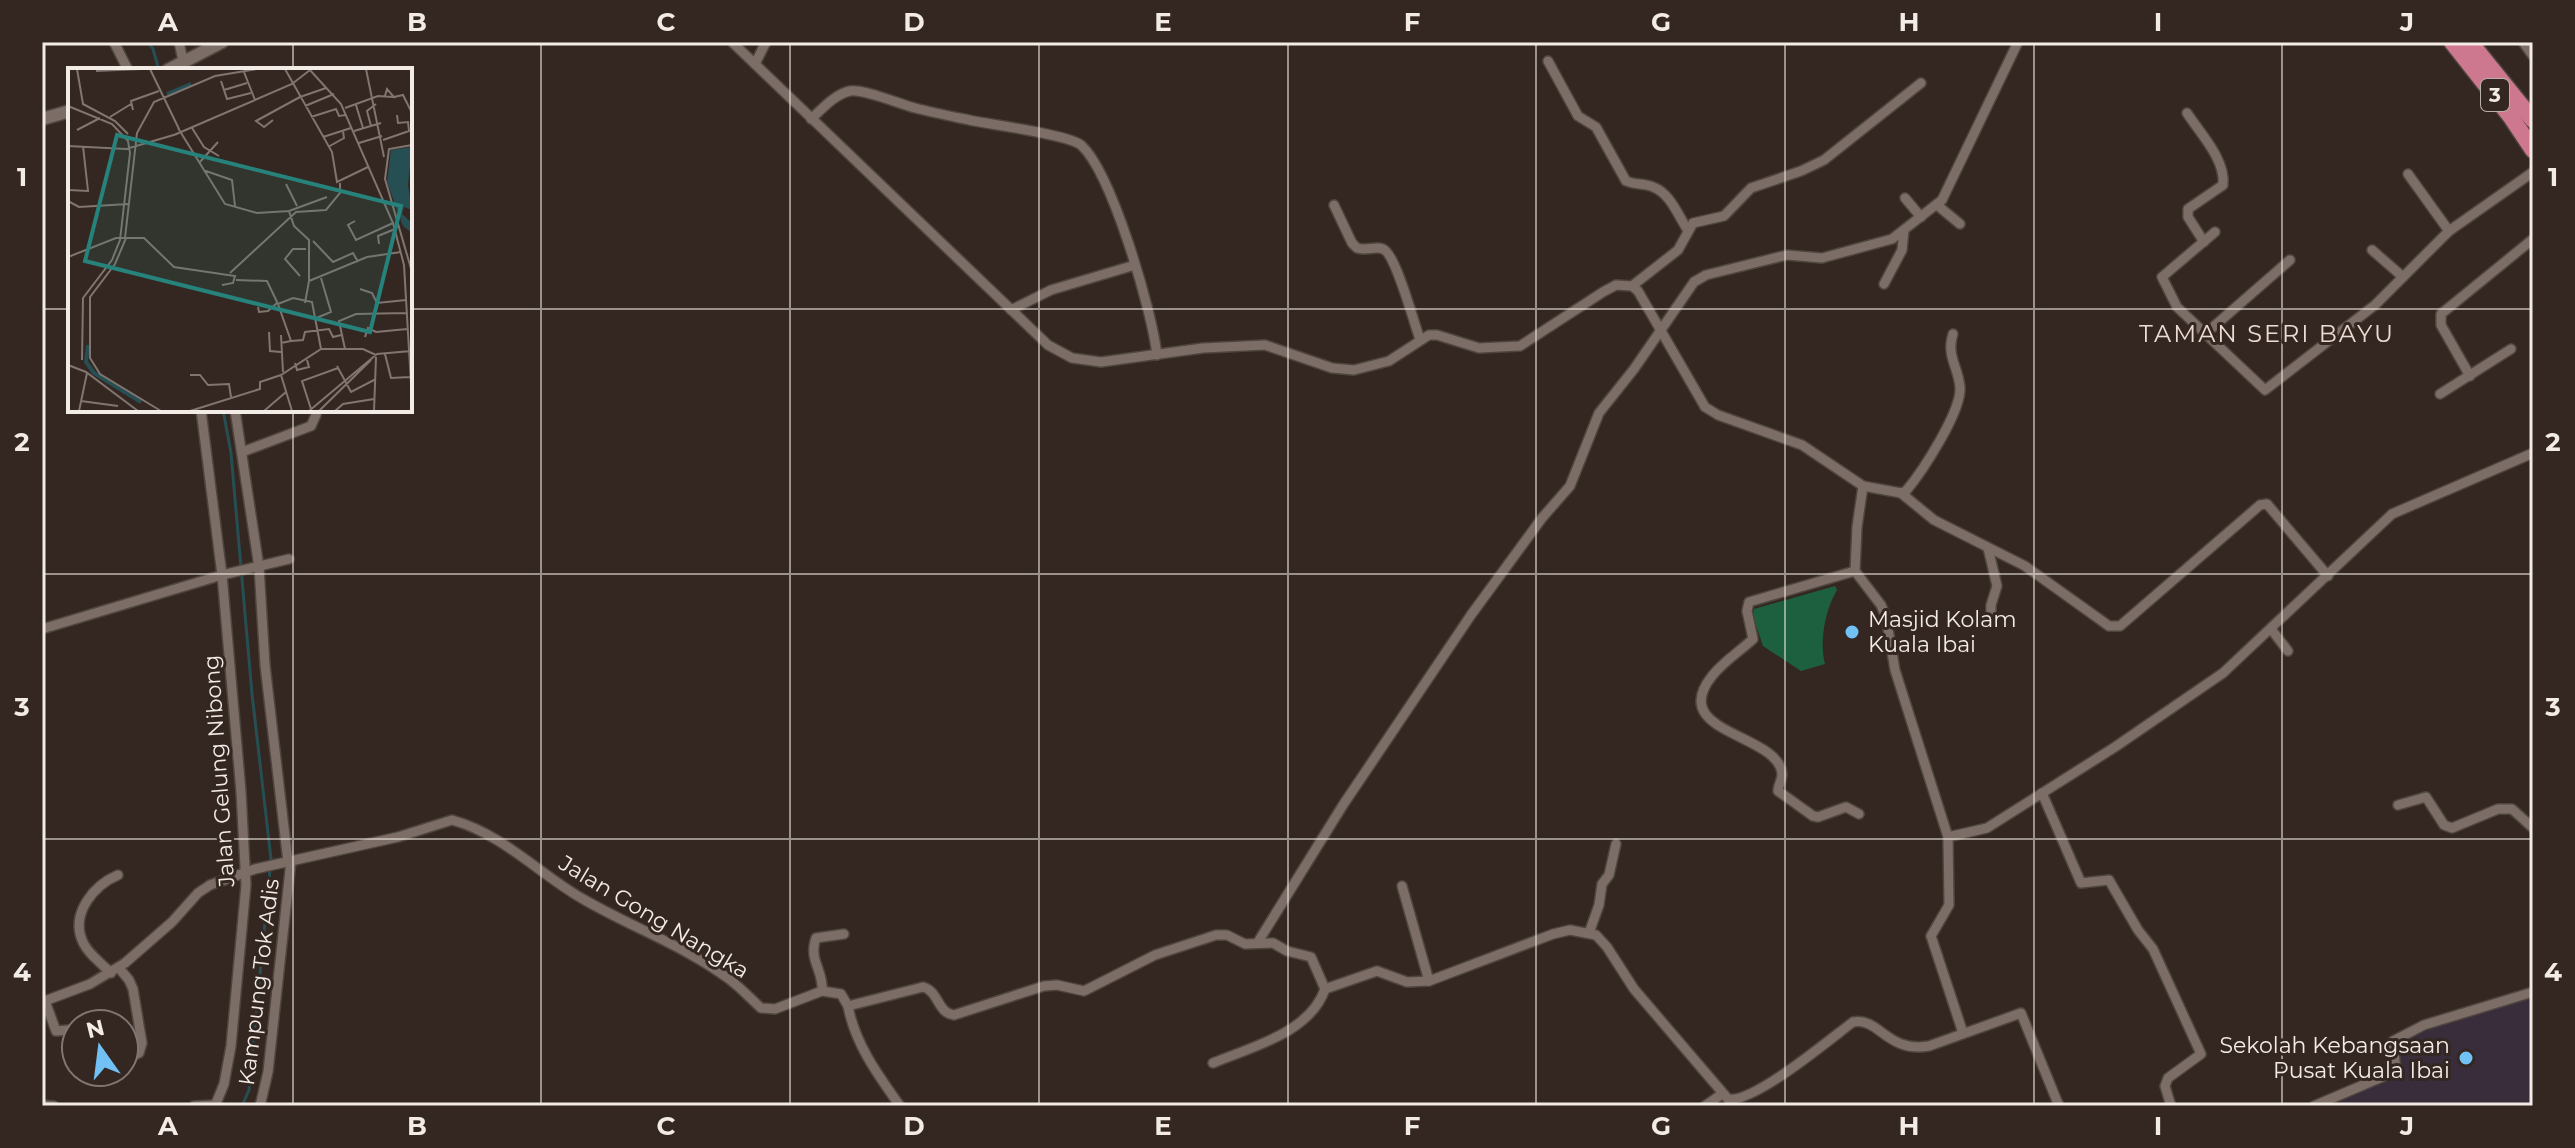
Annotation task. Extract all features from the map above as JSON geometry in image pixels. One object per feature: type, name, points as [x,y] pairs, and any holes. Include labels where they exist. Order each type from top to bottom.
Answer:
[{"type":"highway","name":"3","points":[[2452,42],[2503,105],[2533,150]]},
{"type":"highway","name":"3","points":[[2470,42],[2533,120]]},
{"type":"street","points":[[114,42],[127,68]]},
{"type":"street","points":[[178,67],[179,42]]},
{"type":"street","points":[[178,67],[222,42]]},
{"type":"street","points":[[732,42],[1048,345],[1072,358],[1088,362],[1113,362],[1203,348],[1265,345],[1332,368],[1354,370],[1389,361],[1420,339],[1437,335],[1479,348],[1520,346],[1616,285],[1632,286],[1638,291],[1710,411],[1802,445],[1863,486],[1901,493],[1934,520],[2025,566],[2109,626],[2120,626],[2260,505],[2267,504],[2328,576]]},
{"type":"street","points":[[755,64],[766,42]]},
{"type":"street","points":[[1258,942],[1343,805],[1471,615],[1542,518],[1570,486],[1599,413],[1694,282],[1702,276],[1787,255],[1822,258],[1882,243],[1904,230],[1937,205],[1947,191],[2018,42]]},
{"type":"street","points":[[2523,42],[2533,56]]},
{"type":"street","points":[[1548,61],[1578,116],[1596,127],[1626,181],[1651,186],[1665,194],[1687,229]]},
{"type":"street","points":[[1632,286],[1678,250],[1687,229],[1700,220],[1727,214],[1751,188],[1824,160],[1921,83]]},
{"type":"street","points":[[811,119],[841,95],[853,91],[916,109],[1033,133],[1068,137],[1081,145],[1108,191],[1135,265],[1151,314],[1157,355]]},
{"type":"street","points":[[42,119],[68,112]]},
{"type":"street","points":[[2187,113],[2224,175],[2223,185],[2188,209],[2188,217],[2204,242]]},
{"type":"street","points":[[2215,232],[2162,277],[2177,307],[2265,390],[2375,305],[2449,231],[2533,172]]},
{"type":"street","points":[[2408,174],[2449,231]]},
{"type":"street","points":[[1905,198],[1921,217]]},
{"type":"street","points":[[1334,205],[1357,248],[1383,249],[1387,252],[1420,339]]},
{"type":"street","points":[[1937,205],[1960,224]]},
{"type":"street","points":[[1884,284],[1902,250],[1904,230]]},
{"type":"street","points":[[2470,376],[2441,325],[2441,314],[2533,239]]},
{"type":"street","points":[[2372,250],[2403,277]]},
{"type":"street","points":[[2204,335],[2290,260]]},
{"type":"street","points":[[1011,310],[1051,290],[1135,265]]},
{"type":"street","points":[[1901,493],[1909,488],[1931,456],[1958,404],[1960,386],[1949,351],[1953,334]]},
{"type":"street","points":[[2440,394],[2511,349]]},
{"type":"street","name":"Jalan Gelung Nibong","points":[[201,412],[224,574],[250,871],[231,1046],[224,1084],[215,1106]]},
{"type":"street","name":"Kampung Tok Adis","points":[[235,412],[258,568],[265,665],[287,862],[268,1072],[260,1106]]},
{"type":"street","points":[[242,452],[311,426],[316,415]]},
{"type":"street","points":[[1948,837],[1987,828],[2223,673],[2392,514],[2533,453]]},
{"type":"street","points":[[1863,486],[1855,571],[1881,605],[1886,617],[1895,670],[1948,837],[1949,905],[1931,936],[1963,1033]]},
{"type":"street","points":[[1988,548],[1997,586],[1991,605],[1991,620]]},
{"type":"street","points":[[42,629],[224,574],[289,559]]},
{"type":"street","points":[[1855,571],[1749,602],[1747,611],[1753,639],[1710,678],[1700,701],[1701,708],[1716,724],[1776,759],[1782,774],[1778,791],[1805,811],[1818,817],[1846,807],[1859,814]]},
{"type":"street","points":[[2271,629],[2288,651]]},
{"type":"street","points":[[2042,793],[2081,883],[2109,880],[2138,930],[2153,949],[2201,1054],[2168,1078],[2165,1086],[2171,1106]]},
{"type":"street","points":[[2398,805],[2426,797],[2444,825],[2452,828],[2498,809],[2512,809],[2533,828]]},
{"type":"street","name":"Jalan Gong Nangka","points":[[287,862],[398,837],[452,820],[521,854],[583,899],[716,970],[761,1008],[775,1009],[822,991]]},
{"type":"street","points":[[1589,933],[1597,915],[1602,884],[1609,875],[1616,844]]},
{"type":"street","points":[[60,1031],[56,1031],[43,1001],[90,984],[115,970],[210,885],[287,862]]},
{"type":"street","points":[[118,875],[103,884],[84,905],[79,928],[83,944],[131,983],[136,1008]]},
{"type":"street","points":[[1402,886],[1429,981]]},
{"type":"street","points":[[1213,1063],[1284,1033],[1307,1016],[1330,987],[1377,971],[1407,982],[1429,981],[1570,930],[1596,935],[1634,989],[1722,1094],[1734,1103],[1757,1092],[1853,1022],[1870,1023],[1885,1037],[1905,1047],[1929,1046],[2021,1013],[2059,1106]]},
{"type":"street","points":[[844,934],[816,938],[813,958],[822,979],[822,991],[841,994],[870,1062],[900,1106]]},
{"type":"street","points":[[848,1006],[923,987],[933,993],[943,1010],[954,1015],[1044,986],[1057,985],[1084,991],[1155,955],[1216,935],[1227,935],[1245,944],[1273,943],[1287,951],[1309,955],[1330,987]]},
{"type":"street","points":[[2314,1106],[2396,1071],[2393,1041],[2424,1025],[2533,992]]},
{"type":"street","points":[[1705,1106],[1722,1094]]},
{"type":"street","points":[[42,1105],[54,1106]]},
{"type":"street","points":[[194,1106],[215,1106]]},
{"type":"shaded area","name":"Sekolah Kebangsaan Pusat Kuala Ibai","points":[[2533,997],[2533,1106],[2323,1106],[2403,1072],[2395,1045],[2440,1024]]},
{"type":"green space","points":[[1835,586],[1837,590],[1824,626],[1825,664],[1801,671],[1763,646],[1753,616],[1754,609]]},
{"type":"waterway","points":[[148,42],[158,68]]},
{"type":"waterway","points":[[223,412],[231,453],[252,694],[271,859],[249,1090],[242,1106]]},
{"type":"place","name":"Masjid Kolam Kuala Ibai","points":[[1852,632]]},
{"type":"place","name":"Sekolah Kebangsaan Pusat Kuala Ibai","points":[[2466,1058]]},
{"type":"district","name":"TAMAN SERI BAYU","points":[[2267,333]]}]
